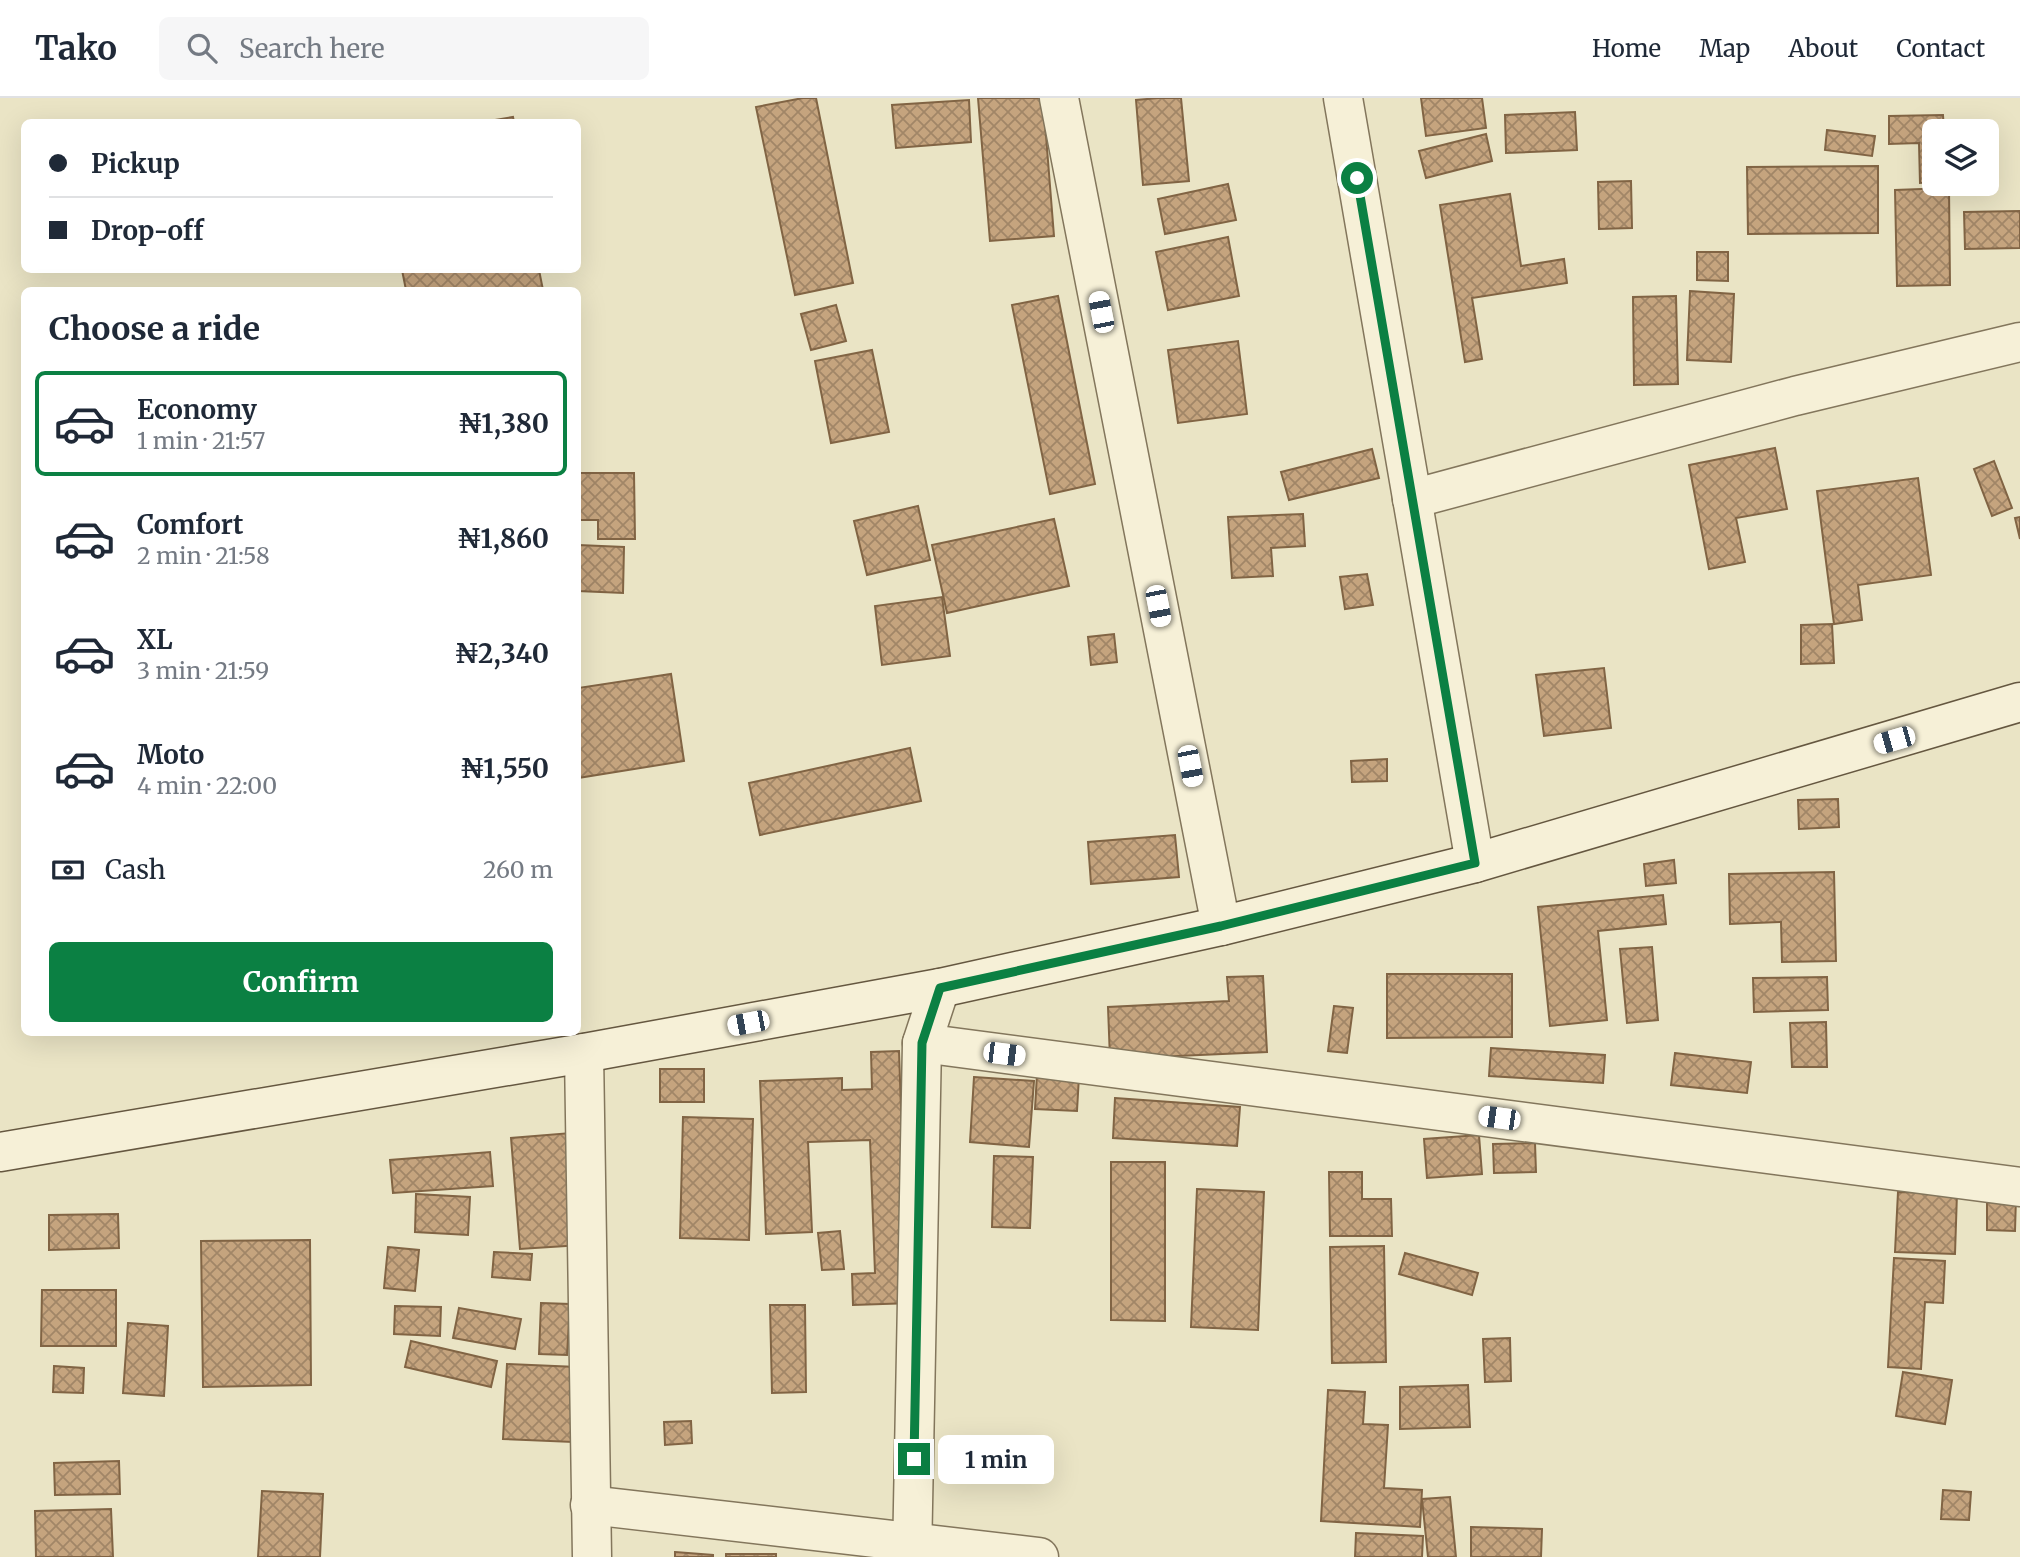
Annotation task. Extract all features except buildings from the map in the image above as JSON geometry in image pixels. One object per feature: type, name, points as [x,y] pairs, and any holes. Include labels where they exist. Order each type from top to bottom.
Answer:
[{"type":"street","points":[[1059,98],[1221,926]]},
{"type":"street","points":[[1343,98],[1475,863]]},
{"type":"street","points":[[1412,499],[1795,396],[2020,342]]},
{"type":"street","points":[[0,1152],[584,1053],[940,988],[1221,926],[1475,863],[2020,702]]},
{"type":"street","points":[[913,1550],[922,1043],[940,988]]},
{"type":"street","points":[[922,1043],[2020,1187]]},
{"type":"street","points":[[584,1053],[592,1557]]},
{"type":"street","points":[[590,1505],[913,1550],[1039,1557]]},
{"type":"route","points":[[914,1459],[922,1043],[940,988],[1221,926],[1475,863],[1357,178]]}]
